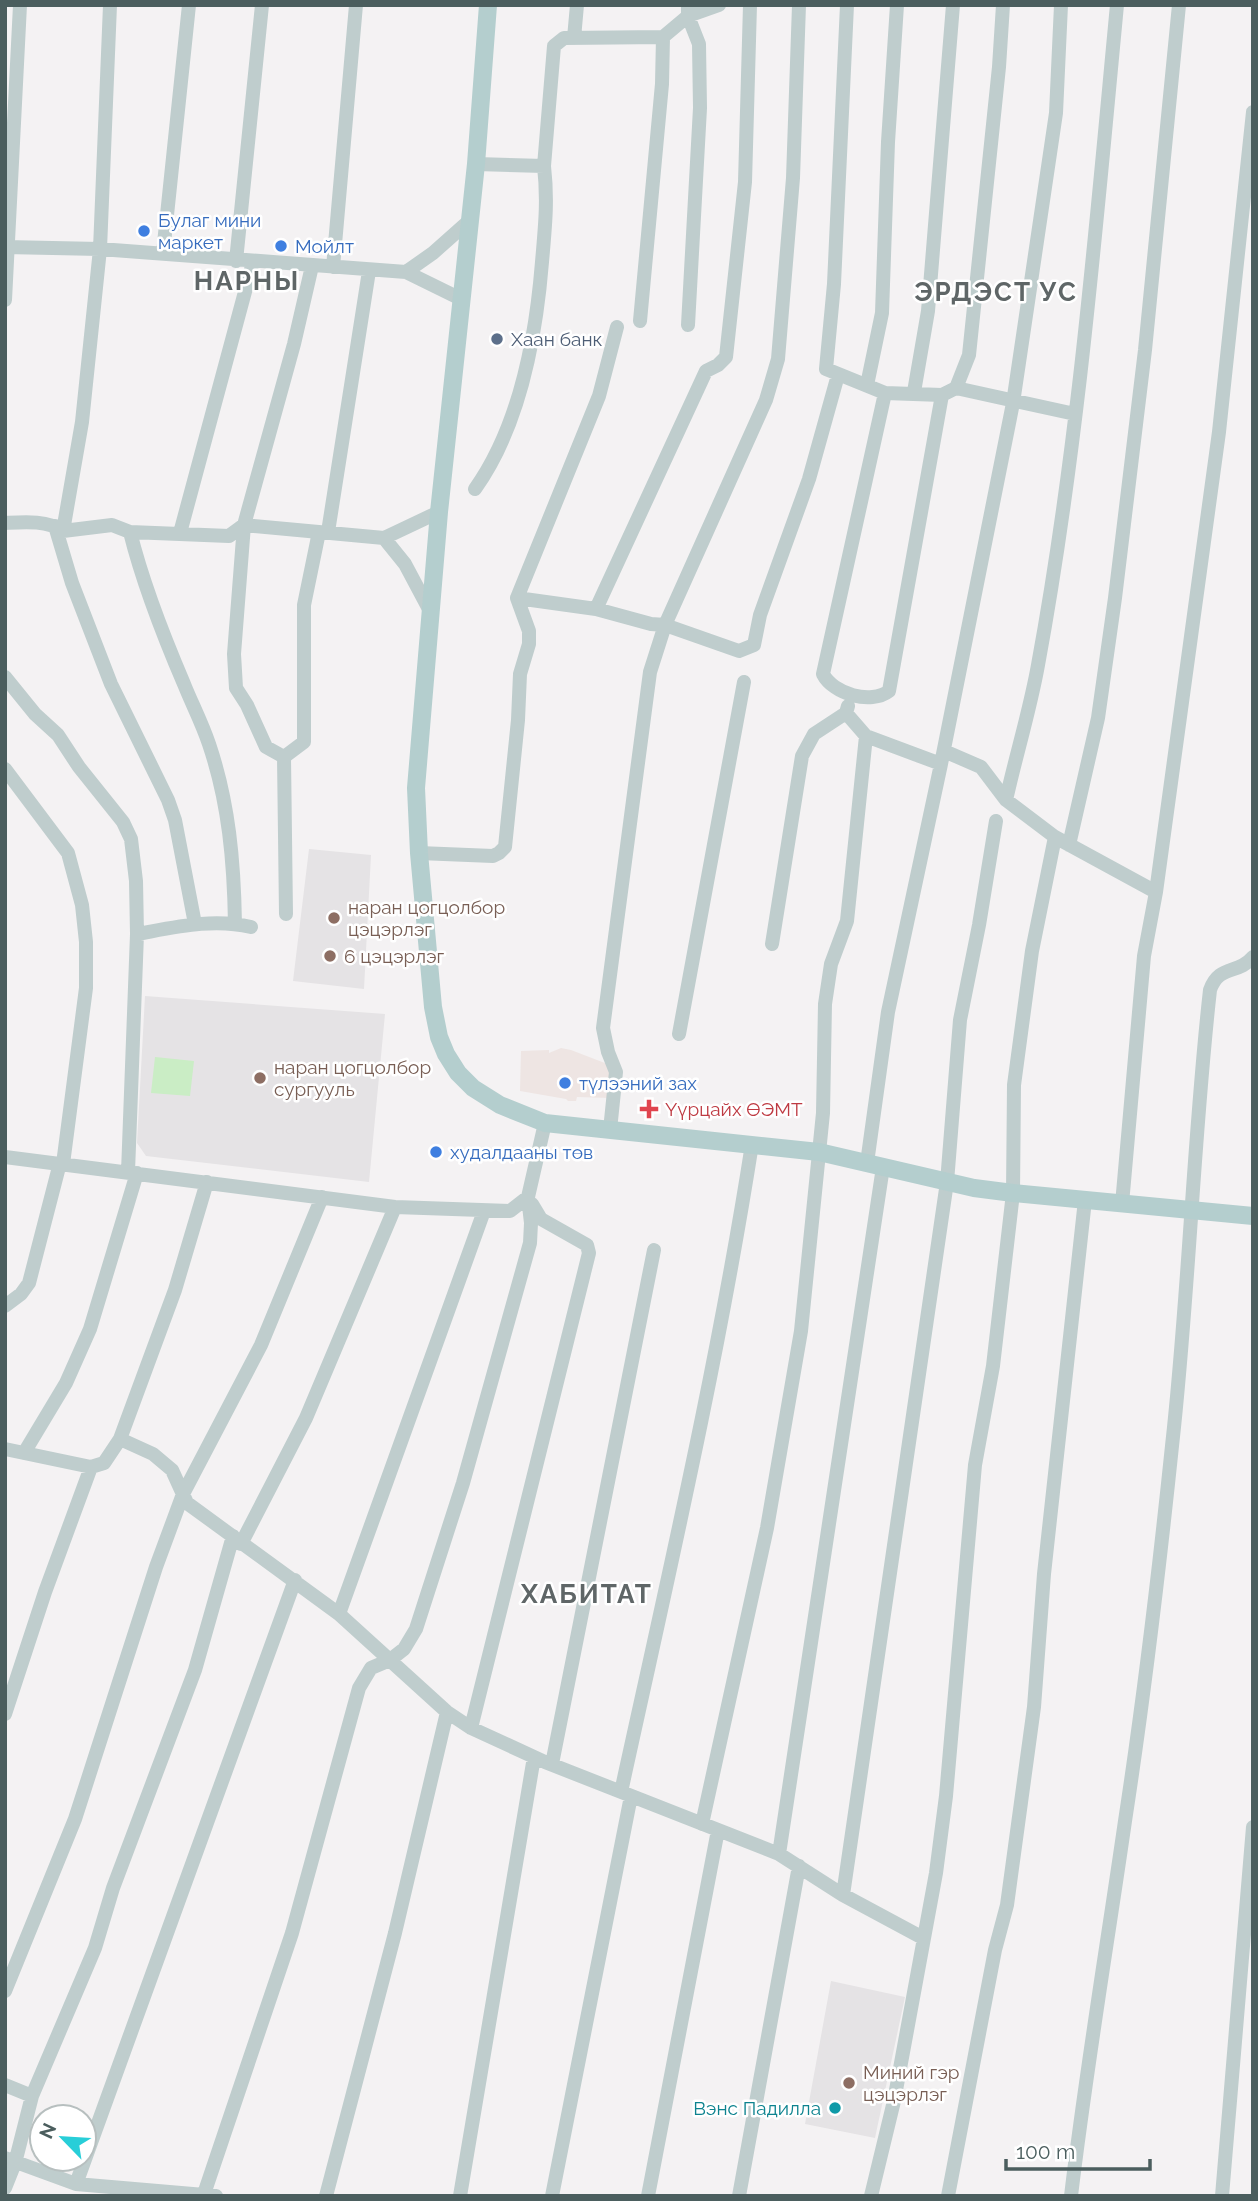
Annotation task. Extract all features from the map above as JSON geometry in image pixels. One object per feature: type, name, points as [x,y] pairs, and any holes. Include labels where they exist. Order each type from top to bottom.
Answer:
[{"type":"main road","points":[[488,5],[476,164],[439,512],[416,788],[433,1007],[439,1037],[458,1073],[473,1088],[500,1105],[545,1123],[818,1152],[947,1182],[1013,1193],[1253,1216]]},
{"type":"street","points":[[5,300],[20,5]]},
{"type":"street","points":[[110,5],[100,249],[82,422],[59,528],[72,583],[111,684],[168,800],[175,820],[195,924]]},
{"type":"street","points":[[163,253],[189,5]]},
{"type":"street","points":[[236,261],[262,5]]},
{"type":"street","points":[[333,267],[356,5]]},
{"type":"street","points":[[573,38],[577,5]]},
{"type":"street","points":[[640,321],[662,84],[663,37],[688,10],[719,5]]},
{"type":"street","points":[[596,609],[706,371],[726,357],[745,182],[750,5]]},
{"type":"street","points":[[610,1130],[615,1072],[603,1028],[650,672],[665,625],[765,400],[778,359],[793,178],[799,5]]},
{"type":"street","points":[[847,5],[834,284],[826,369],[885,393],[949,391],[1075,414]]},
{"type":"street","points":[[867,385],[882,313],[888,142],[897,5]]},
{"type":"street","points":[[914,392],[928,311],[953,5]]},
{"type":"street","points":[[885,393],[823,674],[830,683],[855,696],[877,698],[889,691],[949,391],[969,355],[1003,5]]},
{"type":"street","points":[[779,1854],[875,1165],[888,1012],[1013,402],[1056,113],[1061,5]]},
{"type":"street","points":[[1006,800],[1038,667],[1075,414],[1116,5]]},
{"type":"street","points":[[1069,845],[1098,718],[1115,598],[1145,350],[1180,5]]},
{"type":"street","points":[[688,10],[699,44],[700,108],[688,325]]},
{"type":"street","points":[[475,489],[495,456],[532,351],[548,198],[544,166],[554,46],[564,38],[663,37]]},
{"type":"street","points":[[1122,1204],[1144,956],[1156,892],[1219,432],[1253,112]]},
{"type":"street","points":[[476,164],[544,166]]},
{"type":"street","points":[[406,272],[433,253],[469,221]]},
{"type":"street","points":[[7,247],[100,249],[406,272],[463,300]]},
{"type":"street","points":[[180,533],[253,262]]},
{"type":"street","points":[[284,757],[266,747],[247,705],[236,688],[234,654],[244,525],[294,344],[312,266]]},
{"type":"street","points":[[284,757],[304,742],[304,605],[323,532],[369,271]]},
{"type":"street","points":[[419,853],[493,856],[505,846],[520,674],[529,644],[529,631],[516,598],[599,396],[617,327]]},
{"type":"street","points":[[516,598],[596,609],[651,624],[665,625],[739,651],[754,645],[760,615],[809,479],[838,375]]},
{"type":"street","points":[[5,523],[24,522],[59,528],[112,525],[130,532],[229,536],[244,525],[384,538],[439,512]]},
{"type":"street","points":[[130,532],[137,561],[169,648],[209,743],[227,810],[233,858],[235,923]]},
{"type":"street","points":[[384,538],[405,564],[430,611]]},
{"type":"street","points":[[5,677],[34,714],[58,735],[79,767],[123,822],[131,839],[138,934],[132,1173],[90,1329],[66,1383],[24,1453]]},
{"type":"street","points":[[678,1034],[744,682]]},
{"type":"street","points":[[772,944],[802,756],[814,734],[846,713],[855,696]]},
{"type":"street","points":[[846,713],[866,736],[981,767],[1006,800],[1055,837],[1156,892]]},
{"type":"street","points":[[702,1824],[772,1501],[801,1331],[823,1114],[825,1004],[831,964],[847,920],[866,736]]},
{"type":"street","points":[[284,757],[286,914]]},
{"type":"street","points":[[5,769],[68,853],[82,905],[86,942],[86,988],[61,1164],[29,1283],[21,1294],[5,1306]]},
{"type":"street","points":[[843,1895],[947,1182],[960,1020],[996,821]]},
{"type":"street","points":[[871,2196],[894,2101],[936,1873],[946,1796],[975,1465],[993,1366],[1013,1193],[1014,1085],[1032,951],[1055,837]]},
{"type":"street","points":[[138,934],[195,924],[235,923],[251,928]]},
{"type":"street","points":[[1071,2196],[1084,2087],[1126,1818],[1166,1500],[1193,1211],[1199,1081],[1210,989],[1213,979],[1221,972],[1239,968],[1253,957]]},
{"type":"street","points":[[10,2161],[67,2187],[200,2195],[292,1933],[359,1688],[371,1668],[390,1660],[404,1649],[416,1629],[463,1483],[530,1243],[528,1197],[545,1123]]},
{"type":"street","points":[[552,2196],[626,1794],[739,1224],[752,1144]]},
{"type":"street","points":[[5,1157],[395,1207],[510,1211],[528,1197]]},
{"type":"street","points":[[5,1449],[91,1467],[104,1463],[120,1439],[175,1290],[207,1182]]},
{"type":"street","points":[[5,1991],[75,1819],[156,1567],[183,1494],[261,1345],[322,1197]]},
{"type":"street","points":[[471,1728],[589,1252],[587,1245],[541,1220],[528,1197]]},
{"type":"street","points":[[948,2196],[995,1950],[1007,1905],[1034,1707],[1044,1574],[1084,1200]]},
{"type":"street","points":[[5,2188],[10,2161],[32,2096],[95,1948],[113,1888],[195,1670],[237,1540],[306,1418],[395,1207]]},
{"type":"street","points":[[339,1614],[484,1211]]},
{"type":"street","points":[[552,1765],[654,1250]]},
{"type":"street","points":[[120,1439],[153,1454],[172,1470],[187,1503],[339,1614],[447,1712],[471,1728],[552,1765],[779,1854],[843,1895],[923,1938]]},
{"type":"street","points":[[5,1714],[91,1467]]},
{"type":"street","points":[[67,2187],[295,1580]]},
{"type":"street","points":[[326,2196],[396,1933],[447,1712]]},
{"type":"street","points":[[460,2196],[534,1757]]},
{"type":"street","points":[[1222,2196],[1253,1827]]},
{"type":"street","points":[[648,2196],[718,1830]]},
{"type":"street","points":[[739,2196],[799,1866]]},
{"type":"street","points":[[5,2085],[32,2096]]},
{"type":"shaded area","name":"наран цогцолбор цэцэрлэг","points":[[309,849],[371,855],[364,989],[293,981]]},
{"type":"shaded area","name":"наран цогцолбор сургууль","points":[[145,996],[385,1014],[369,1182],[146,1156],[137,1143]]},
{"type":"shaded area","name":"түлээний зах","points":[[561,1048],[610,1065],[610,1098],[577,1097],[576,1101],[568,1101],[520,1091],[521,1051],[549,1050],[549,1053]]},
{"type":"shaded area","name":"Миний гэр цэцэрлэг","points":[[831,1981],[905,1997],[875,2138],[805,2124]]},
{"type":"green space","points":[[155,1057],[194,1061],[190,1096],[151,1093]]},
{"type":"place","name":"Булаг мини маркет","points":[[144,231]]},
{"type":"place","name":"Мойлт","points":[[281,246]]},
{"type":"place","name":"Хаан банк","points":[[497,339]]},
{"type":"place","name":"наран цогцолбор цэцэрлэг","points":[[334,918]]},
{"type":"place","name":"6 цэцэрлэг","points":[[330,956]]},
{"type":"place","name":"наран цогцолбор сургууль","points":[[260,1078]]},
{"type":"place","name":"түлээний зах","points":[[565,1083]]},
{"type":"place","name":"Үүрцайх ӨЭМТ","points":[[649,1109]]},
{"type":"place","name":"худалдааны төв","points":[[436,1152]]},
{"type":"place","name":"Миний гэр цэцэрлэг","points":[[849,2083]]},
{"type":"place","name":"Вэнс Падилла","points":[[835,2108]]},
{"type":"district","name":"НАРНЫ","points":[[247,281]]},
{"type":"district","name":"ЭРДЭСТ УС","points":[[996,292]]},
{"type":"district","name":"ХАБИТАТ","points":[[587,1594]]}]
